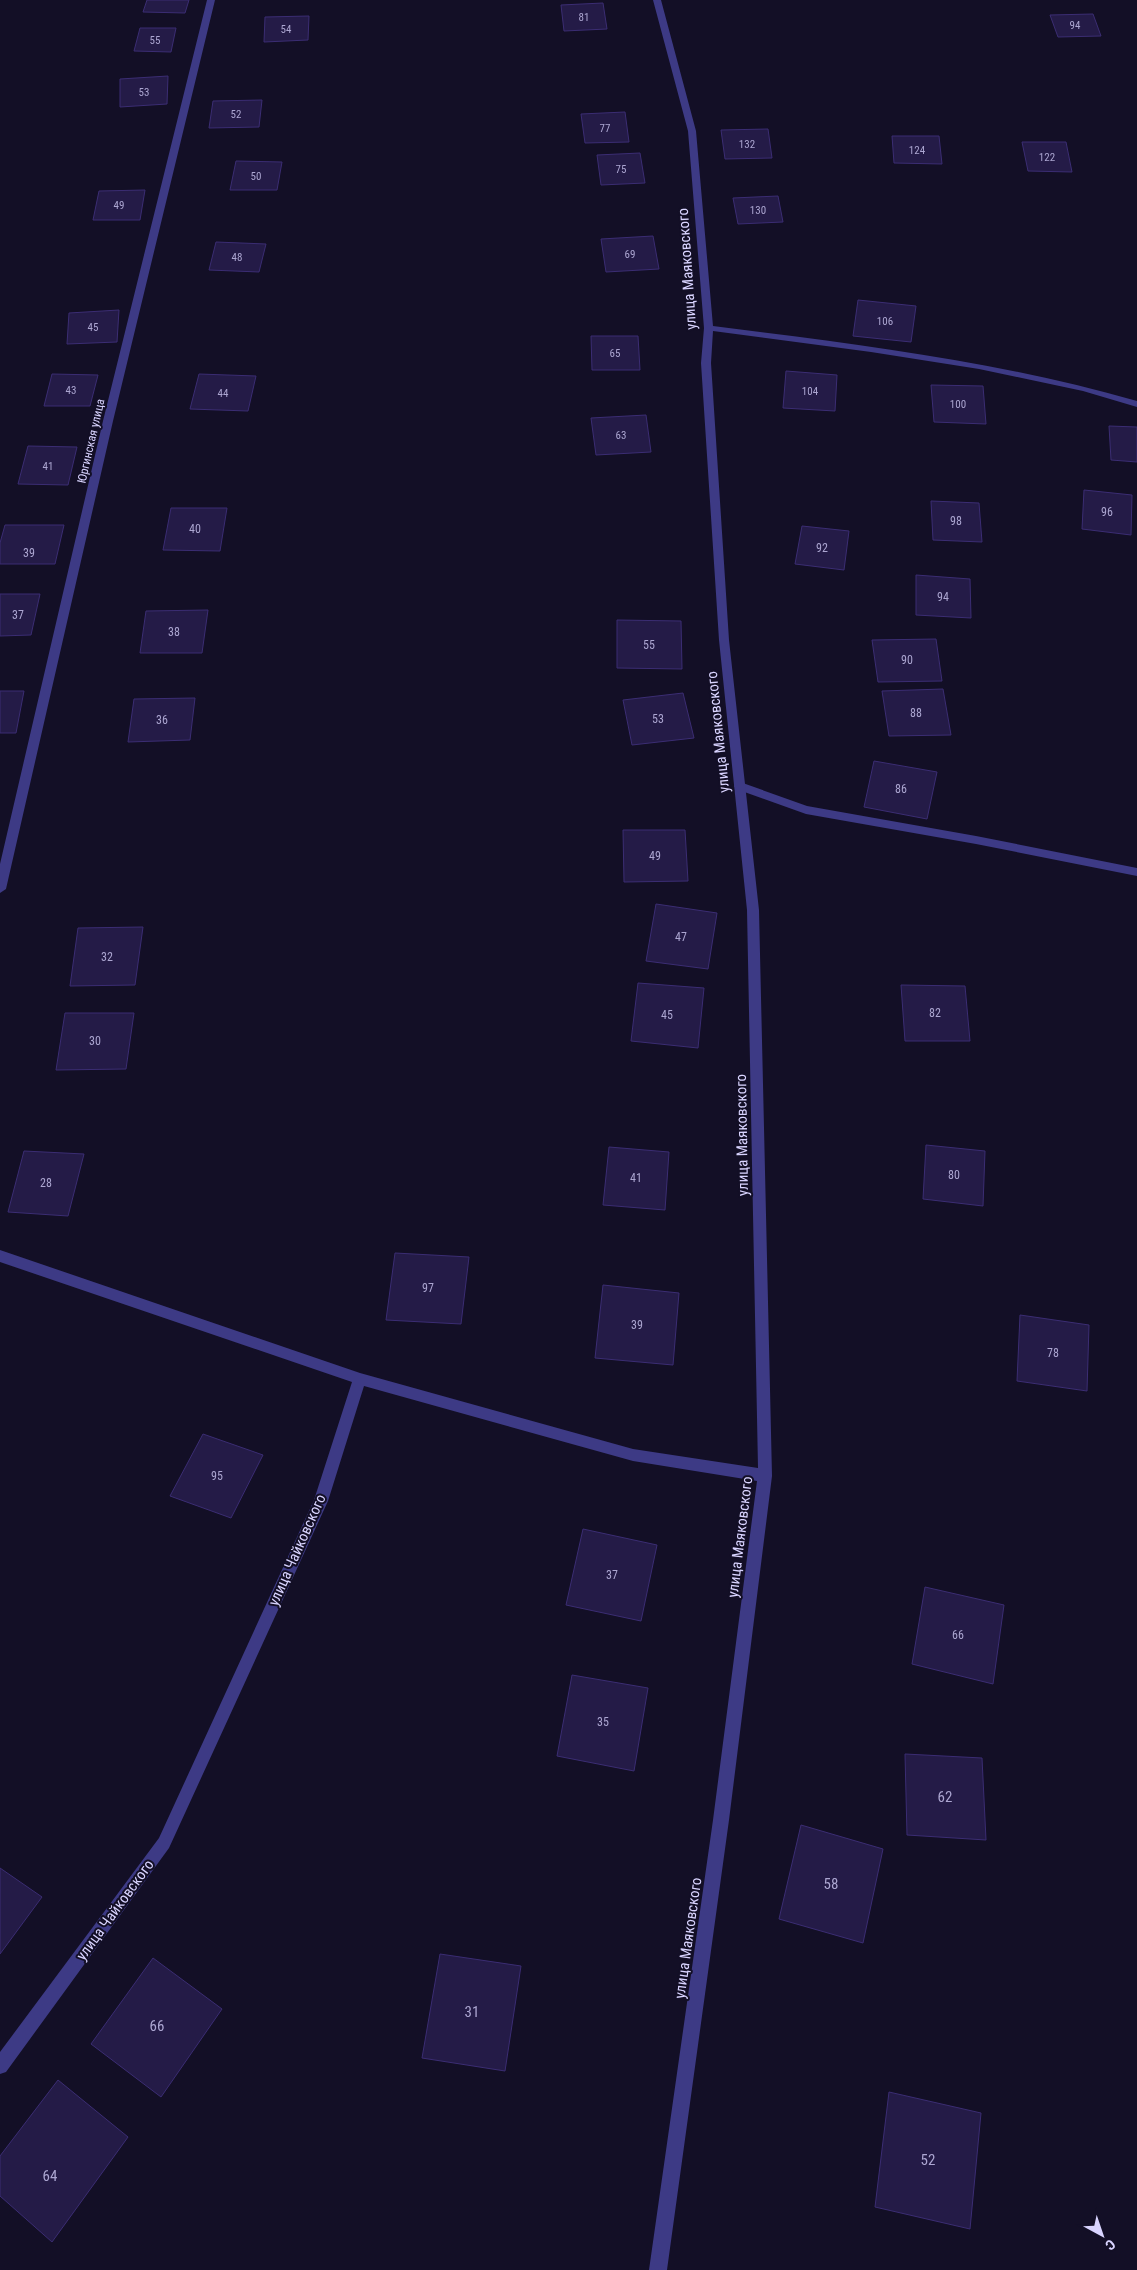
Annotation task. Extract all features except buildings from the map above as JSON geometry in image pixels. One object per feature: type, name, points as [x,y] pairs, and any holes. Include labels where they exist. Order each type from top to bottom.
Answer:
[{"type":"street","name":"Юргинская улица","points":[[0,889],[108,421],[212,0]]},
{"type":"street","name":"улица Маяковского","points":[[657,0],[692,131],[709,328],[706,373],[724,640],[753,910],[765,1476],[721,1820],[658,2270]]},
{"type":"street","points":[[709,328],[950,360],[1091,389],[1137,404]]},
{"type":"street","points":[[740,786],[806,810],[976,840],[1137,872]]},
{"type":"street","points":[[0,1256],[360,1379],[633,1455],[765,1476]]},
{"type":"street","name":"улица Чайковского","points":[[0,2066],[164,1842],[321,1500],[360,1379]]}]
